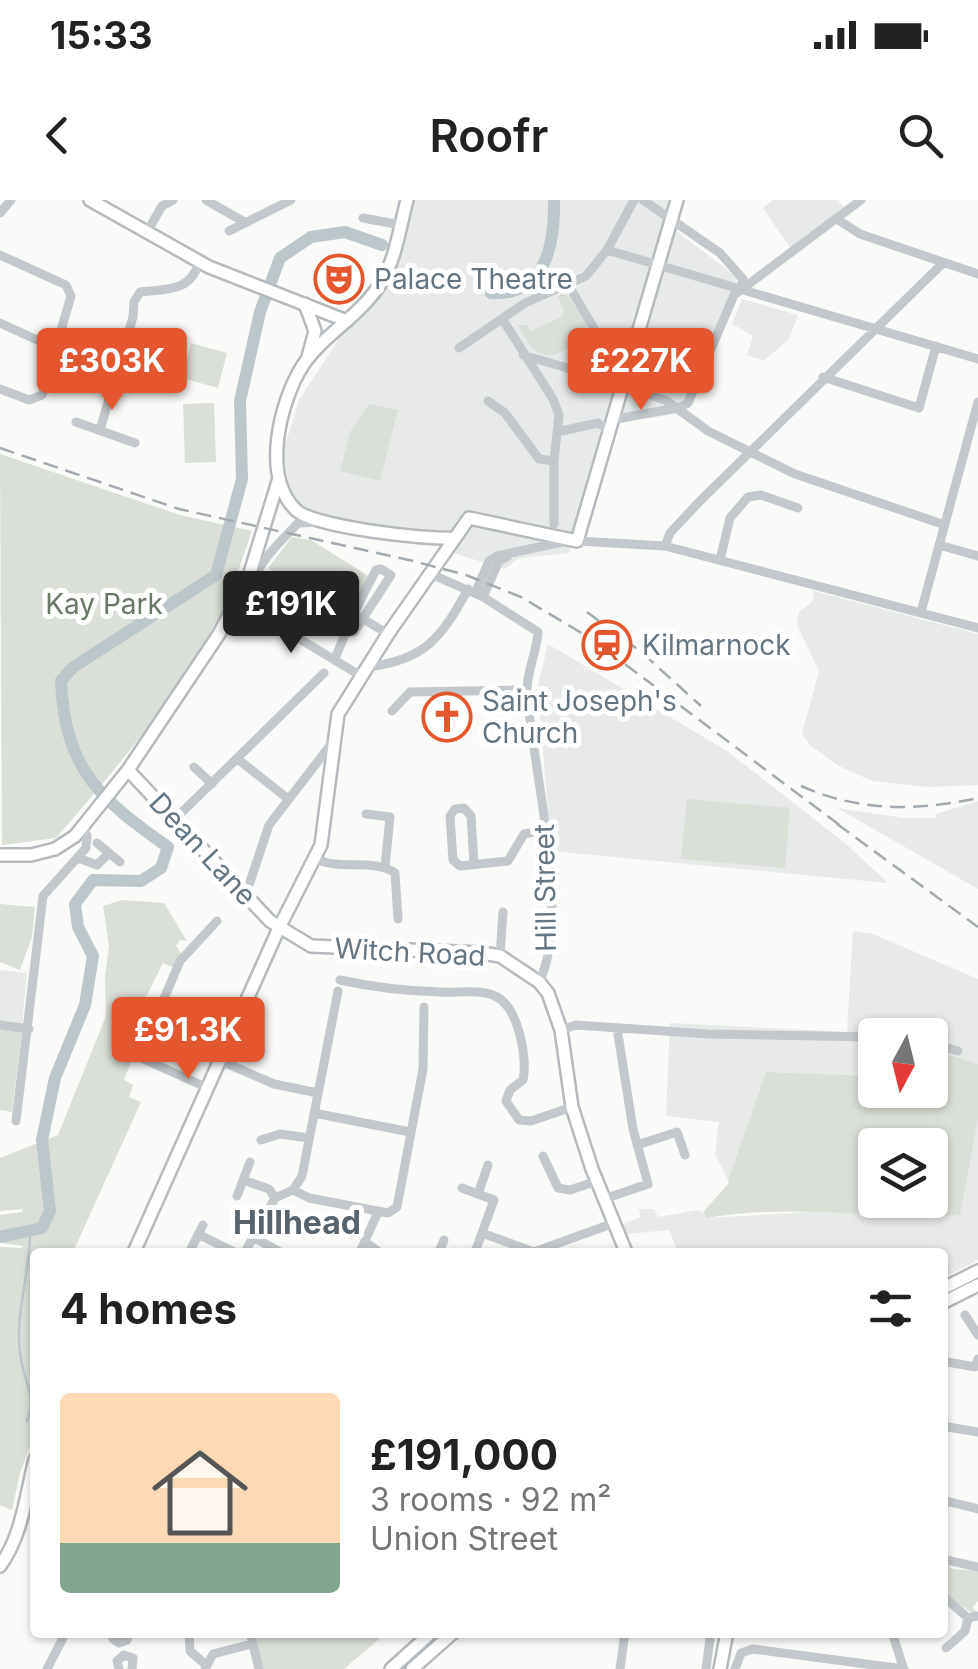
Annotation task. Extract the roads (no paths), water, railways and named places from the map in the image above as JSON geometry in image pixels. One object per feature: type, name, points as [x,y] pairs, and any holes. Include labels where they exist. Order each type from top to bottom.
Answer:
[{"type":"main road","points":[[90,200],[199,262],[347,321]]},
{"type":"main road","points":[[302,366],[368,302],[384,278],[406,200]]},
{"type":"main road","points":[[136,1248],[279,928],[321,845],[338,714],[388,634],[470,518],[572,541],[677,200]]},
{"type":"main road","points":[[0,855],[31,855],[55,849],[75,836],[128,770],[219,634],[249,576],[279,478],[279,425],[315,330],[305,304]]},
{"type":"main road","points":[[279,478],[295,510],[320,522],[434,540],[454,538]]},
{"type":"main road","name":"Dean Lane","points":[[128,770],[279,928]]},
{"type":"main road","points":[[292,905],[290,921],[295,939]]},
{"type":"main road","name":"Witch Road","points":[[279,928],[295,939],[325,948],[500,956],[540,982]]},
{"type":"main road","name":"Hill Street","points":[[540,982],[562,1030],[572,1107],[624,1248]]},
{"type":"main road","points":[[948,1293],[978,1271]]},
{"type":"main road","points":[[948,1293],[978,1285]]},
{"type":"main road","points":[[0,1566],[8,1556],[30,1491]]},
{"type":"main road","points":[[391,1669],[425,1638]]},
{"type":"main road","points":[[412,1669],[447,1638]]},
{"type":"main road","points":[[720,1669],[726,1638]]},
{"type":"street","points":[[0,213],[11,200]]},
{"type":"street","points":[[147,232],[162,206],[172,200]]},
{"type":"street","points":[[206,200],[246,223]]},
{"type":"street","points":[[229,231],[291,200]]},
{"type":"street","points":[[459,348],[526,304],[586,276],[607,250],[634,200]]},
{"type":"street","points":[[643,200],[720,254],[742,279],[740,290]]},
{"type":"street","points":[[556,432],[610,424],[688,403],[734,295],[861,200]]},
{"type":"street","points":[[363,218],[400,225]]},
{"type":"street","points":[[837,219],[860,234],[978,274]]},
{"type":"street","points":[[607,250],[978,358]]},
{"type":"street","points":[[0,255],[69,288],[71,296],[40,397],[26,400],[0,388]]},
{"type":"street","points":[[100,430],[134,317],[134,302],[140,292],[173,290],[189,282],[196,275],[199,262]]},
{"type":"street","points":[[665,546],[674,528],[823,377],[944,263]]},
{"type":"street","points":[[569,286],[596,332],[612,352],[629,361]]},
{"type":"street","points":[[503,320],[559,415],[554,524]]},
{"type":"street","points":[[0,323],[55,348]]},
{"type":"street","points":[[823,377],[919,408],[936,346]]},
{"type":"street","points":[[523,355],[622,384],[680,408],[708,432],[795,474],[944,525]]},
{"type":"street","points":[[488,401],[505,413],[539,459],[554,462]]},
{"type":"street","points":[[921,612],[978,402]]},
{"type":"street","points":[[76,422],[135,443]]},
{"type":"street","points":[[720,560],[730,518],[748,497],[760,496],[798,508]]},
{"type":"street","points":[[267,622],[254,601],[253,583],[260,568],[298,523],[320,522]]},
{"type":"street","points":[[531,549],[539,540],[538,535]]},
{"type":"street","points":[[219,634],[242,622],[267,622],[364,672],[412,654],[438,639],[499,562],[510,554],[572,541],[665,546],[978,628]]},
{"type":"street","points":[[939,544],[978,556]]},
{"type":"street","points":[[335,660],[344,633],[358,615],[378,568]]},
{"type":"street","name":"Hill Street","points":[[430,574],[476,593],[538,632],[527,690],[545,830],[551,926],[540,982]]},
{"type":"street","points":[[358,615],[388,634]]},
{"type":"street","points":[[175,819],[324,673]]},
{"type":"street","points":[[392,711],[410,692],[527,690]]},
{"type":"street","points":[[248,885],[269,824],[332,743]]},
{"type":"street","points":[[239,760],[287,798]]},
{"type":"street","points":[[194,767],[212,784]]},
{"type":"street","points":[[474,864],[471,816],[464,808],[455,809],[450,816],[454,860],[460,866],[508,861],[524,834],[545,830]]},
{"type":"street","points":[[366,814],[390,817],[385,866]]},
{"type":"street","points":[[16,1121],[44,896],[86,848],[87,821]]},
{"type":"street","points":[[97,843],[120,862]]},
{"type":"street","points":[[78,858],[97,864],[110,853]]},
{"type":"street","points":[[316,858],[330,866],[385,866],[395,873],[398,919]]},
{"type":"street","points":[[500,956],[503,912]]},
{"type":"street","points":[[208,1088],[139,1056],[180,961],[218,920]]},
{"type":"street","points":[[247,1248],[275,1198],[293,1190],[302,1176],[339,986],[492,994],[503,1001],[511,1016],[527,1062],[524,1080],[510,1090],[506,1101],[510,1111],[519,1120],[531,1122],[572,1107]]},
{"type":"street","points":[[293,1190],[308,1198],[378,1212],[388,1213],[397,1208],[422,1069],[424,1007]]},
{"type":"street","points":[[0,1025],[29,1028]]},
{"type":"street","points":[[562,1030],[576,1026],[720,1035],[858,1038]]},
{"type":"street","points":[[604,1199],[648,1184],[626,1092],[618,1028]]},
{"type":"street","points":[[948,1048],[958,1051]]},
{"type":"street","points":[[220,1061],[274,1084],[318,1094]]},
{"type":"street","points":[[314,1113],[410,1132]]},
{"type":"street","points":[[637,1145],[677,1132],[685,1155]]},
{"type":"street","points":[[261,1140],[280,1134],[309,1138]]},
{"type":"street","points":[[544,1156],[558,1188],[570,1190],[597,1181]]},
{"type":"street","points":[[236,1196],[250,1162]]},
{"type":"street","points":[[478,1194],[488,1165]]},
{"type":"street","points":[[243,1180],[268,1189],[275,1198]]},
{"type":"street","points":[[462,1188],[494,1200],[476,1248]]},
{"type":"street","points":[[363,1248],[378,1212]]},
{"type":"street","points":[[557,1248],[614,1223]]},
{"type":"street","points":[[192,1248],[200,1229],[228,1248]]},
{"type":"street","points":[[482,1233],[523,1248]]},
{"type":"street","points":[[253,1237],[273,1248]]},
{"type":"street","points":[[441,1248],[444,1240]]},
{"type":"street","points":[[965,1315],[978,1335]]},
{"type":"street","points":[[948,1362],[969,1367],[978,1364]]},
{"type":"street","points":[[948,1427],[978,1432]]},
{"type":"street","points":[[948,1502],[978,1509]]},
{"type":"street","points":[[948,1560],[978,1567]]},
{"type":"street","points":[[946,1648],[965,1631],[973,1617],[948,1598]]},
{"type":"street","points":[[47,1669],[63,1638]]},
{"type":"street","points":[[189,1638],[190,1651],[205,1667],[213,1654],[252,1644]]},
{"type":"street","points":[[251,1638],[259,1669]]},
{"type":"street","points":[[620,1669],[624,1638]]},
{"type":"street","points":[[706,1669],[710,1638]]},
{"type":"street","points":[[735,1669],[737,1658],[746,1649],[903,1668],[894,1638]]},
{"type":"street","points":[[119,1669],[118,1658],[124,1655],[134,1660],[132,1669]]},
{"type":"waterway","points":[[491,293],[524,286],[544,264],[552,234],[554,200]]},
{"type":"waterway","points":[[0,1237],[42,1228],[50,1211],[42,1140],[55,1078],[85,1005],[93,956],[78,927],[75,904],[93,880],[141,881],[161,868],[168,847],[123,813],[90,779],[70,738],[61,681],[72,668],[216,575],[242,479],[240,401],[260,312],[280,258],[311,237],[345,232],[382,245]]},
{"type":"waterway","points":[[30,1230],[19,1343],[30,1393]]},
{"type":"waterway","points":[[27,1421],[30,1412]]},
{"type":"railway","points":[[0,448],[179,509],[413,561],[466,575],[521,597],[590,638],[846,830]]},
{"type":"railway","points":[[587,612],[640,651],[701,706]]},
{"type":"railway","points":[[801,786],[845,801],[888,807],[978,798]]},
{"type":"railway","points":[[837,824],[978,927]]},
{"type":"place","name":"Palace Theatre","points":[[339,279]]},
{"type":"place","name":"Kilmarnock","points":[[607,645]]},
{"type":"place","name":"Saint Joseph's Church","points":[[447,717]]},
{"type":"district","name":"Hillhead","points":[[297,1222]]},
{"type":"park label","name":"Kay Park","points":[[104,604]]}]
